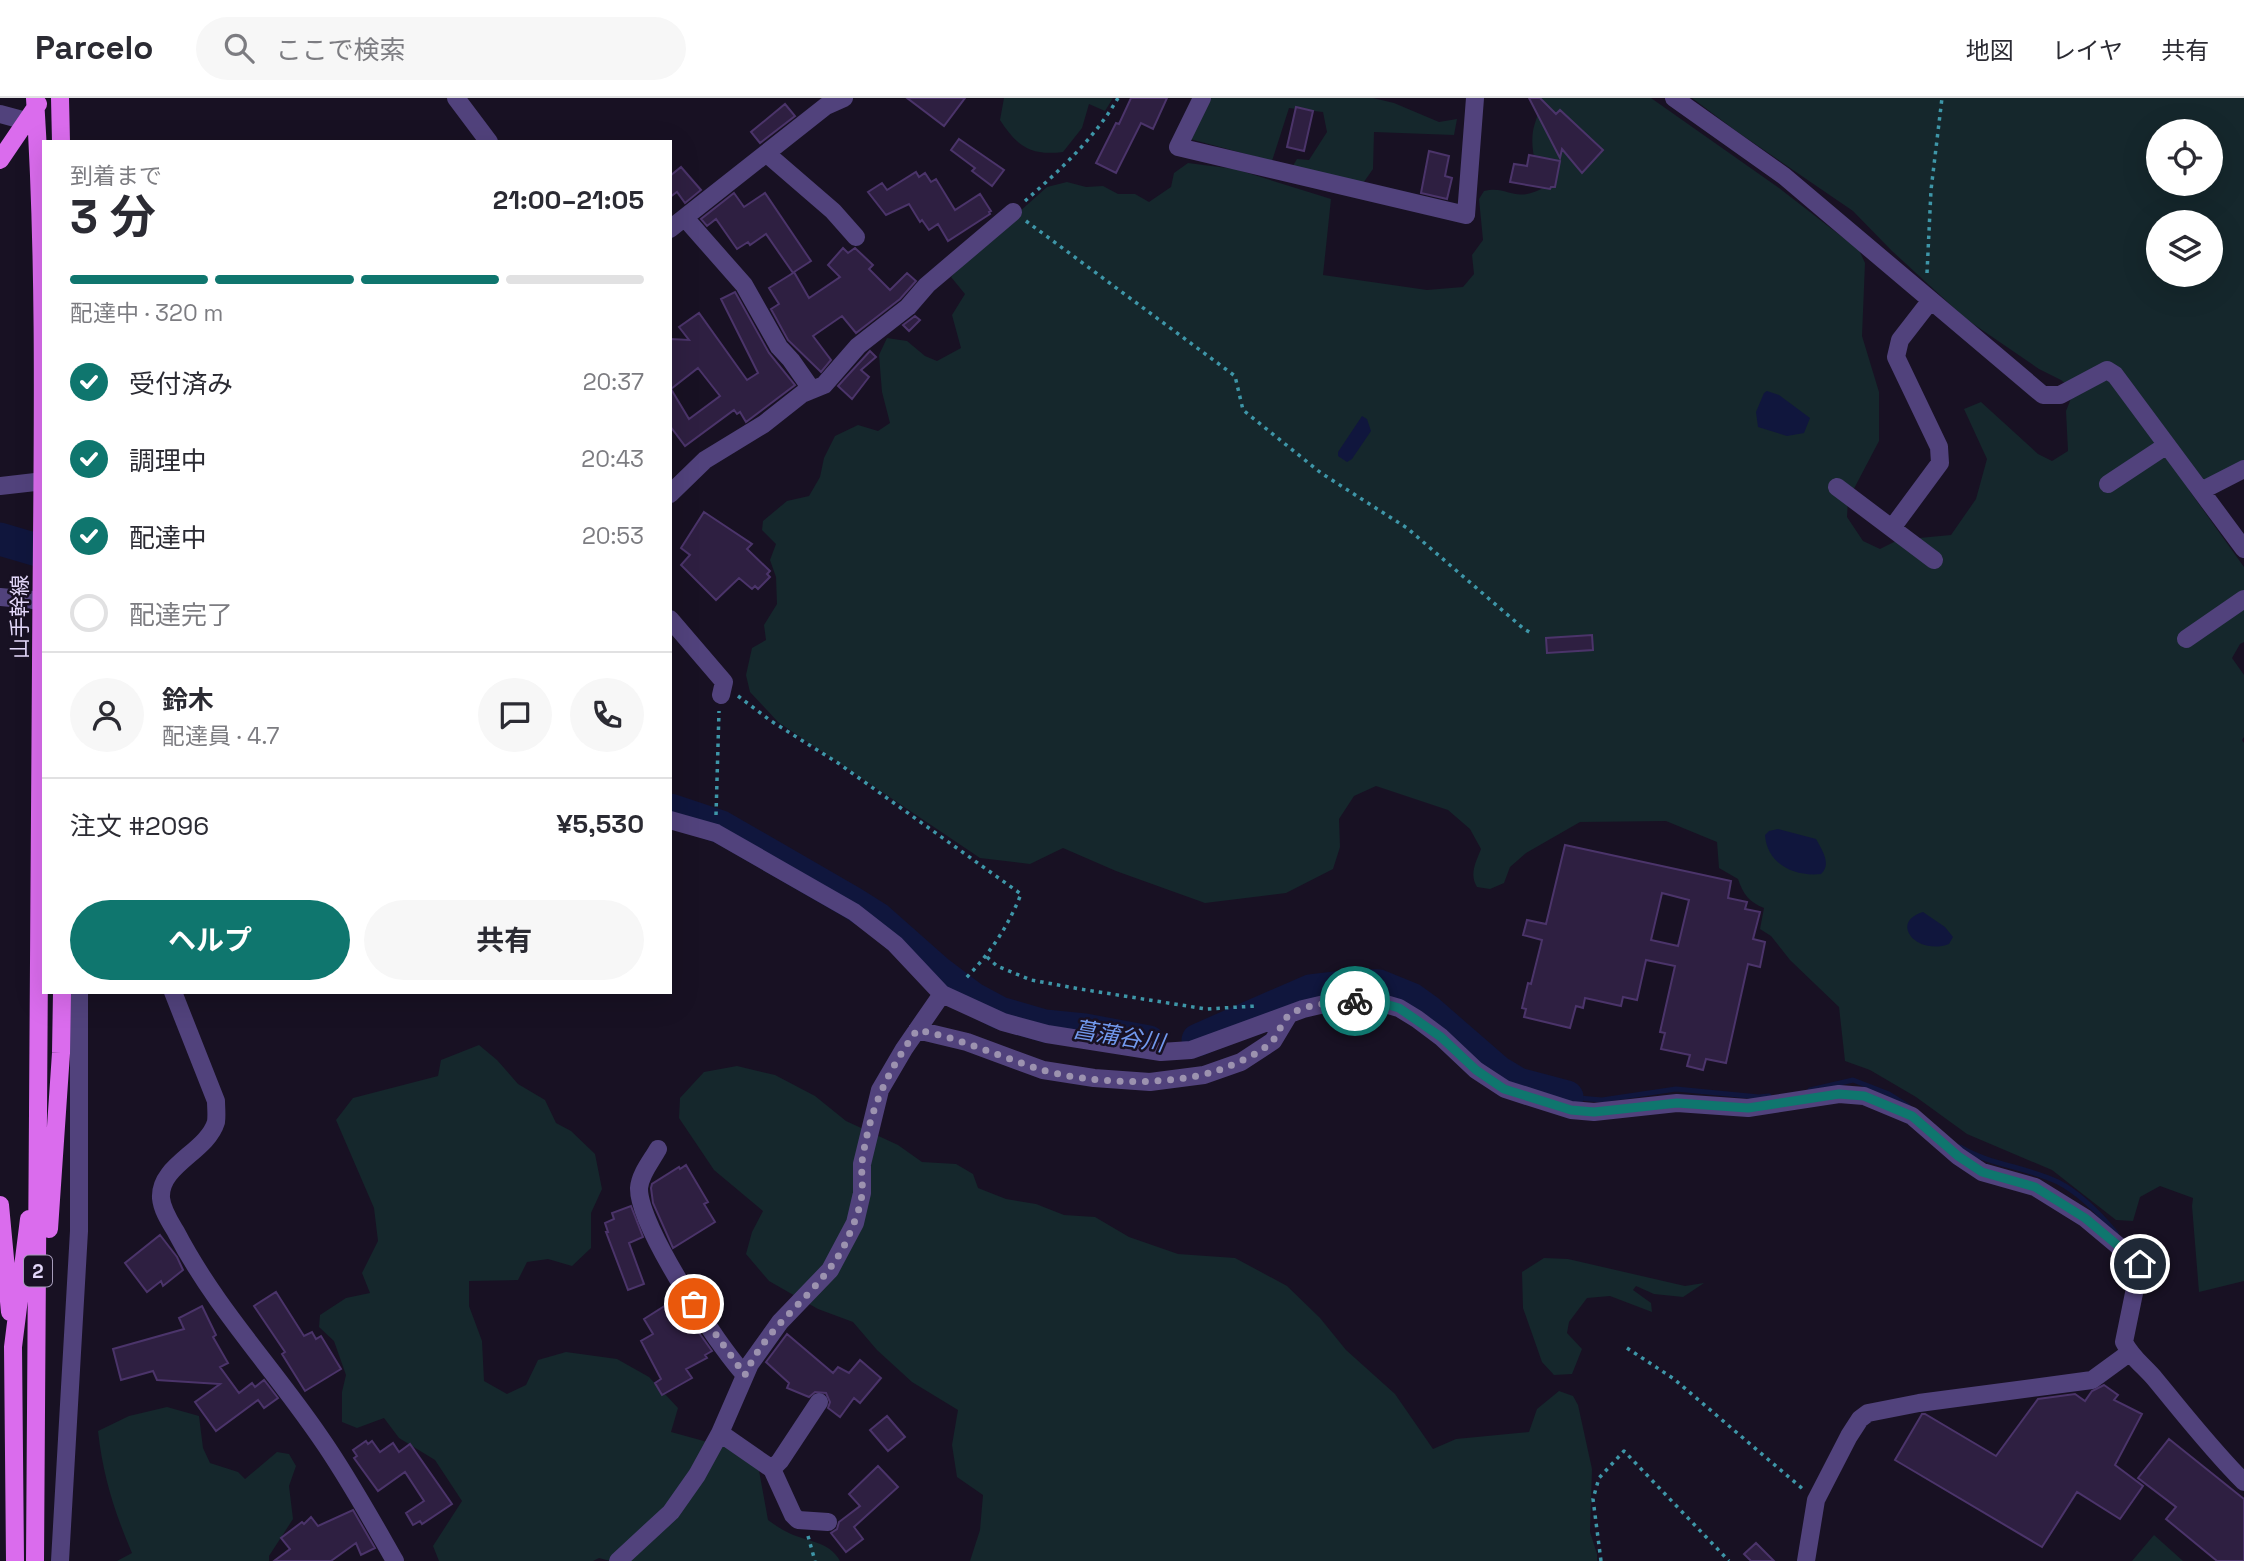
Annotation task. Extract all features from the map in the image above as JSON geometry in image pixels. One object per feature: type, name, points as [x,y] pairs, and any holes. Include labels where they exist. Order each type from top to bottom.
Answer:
[{"type":"main road","name":"山手幹線","points":[[35,98],[41,193],[42,358],[35,1561]]},
{"type":"main road","points":[[0,160],[42,98]]},
{"type":"main road","points":[[60,98],[61,140]]},
{"type":"main road","points":[[36,1407],[61,1053],[62,994]]},
{"type":"main road","name":"山手幹線","points":[[15,1561],[13,1347],[39,1136]]},
{"type":"main road","points":[[0,1205],[13,1347]]},
{"type":"street","points":[[456,98],[488,140]]},
{"type":"street","points":[[672,228],[767,154],[823,102],[844,98]]},
{"type":"street","points":[[1202,98],[1178,147],[1465,215],[1475,98]]},
{"type":"street","points":[[1674,98],[1784,176],[2043,395],[2060,395],[2107,370],[2115,375],[2244,549]]},
{"type":"street","points":[[2,114],[26,121]]},
{"type":"street","points":[[767,154],[833,211],[856,237]]},
{"type":"street","points":[[672,492],[705,460],[764,424],[802,394],[824,385],[858,346],[908,307],[927,285],[1013,212]]},
{"type":"street","points":[[685,218],[744,285],[779,347],[812,390]]},
{"type":"street","points":[[1892,528],[1940,463],[1939,447],[1896,358],[1900,340],[1929,298]]},
{"type":"street","points":[[2108,484],[2167,445]]},
{"type":"street","points":[[2201,491],[2244,469]]},
{"type":"street","points":[[0,486],[42,481]]},
{"type":"street","points":[[1837,487],[1934,560]]},
{"type":"street","points":[[0,597],[42,601]]},
{"type":"street","points":[[2186,639],[2244,599]]},
{"type":"street","points":[[672,622],[722,689]]},
{"type":"street","points":[[672,821],[712,832],[854,912],[895,944],[942,994],[1014,1025],[1047,1034],[1161,1052],[1191,1050],[1303,1009],[1333,1002],[1375,1001],[1399,1008],[1441,1037],[1476,1070],[1504,1089],[1571,1110],[1594,1112],[1677,1103],[1748,1108],[1839,1094],[1864,1096],[1890,1105],[1912,1116],[1958,1156],[1982,1172],[2035,1187],[2085,1218],[2140,1264],[2124,1342],[2129,1353],[2149,1371],[2244,1482]]},
{"type":"street","points":[[60,1561],[63,1469],[74,1350],[79,1231],[79,994]]},
{"type":"street","points":[[174,994],[216,1101],[216,1120],[211,1134],[174,1169],[166,1181],[161,1196],[165,1212],[209,1288],[319,1435],[352,1485],[395,1561]]},
{"type":"street","points":[[618,1561],[671,1512],[720,1433],[750,1364],[780,1322],[830,1270],[844,1246],[855,1223],[862,1193],[862,1164],[880,1090],[942,994]]},
{"type":"street","points":[[917,1030],[967,1042],[1043,1070],[1094,1078],[1150,1082],[1204,1075],[1241,1062],[1273,1041],[1288,1016]]},
{"type":"street","points":[[658,1149],[641,1180],[639,1189],[643,1209],[664,1257],[709,1327],[745,1375]]},
{"type":"street","points":[[1806,1561],[1816,1500],[1849,1436],[1860,1419],[1868,1413],[1908,1404],[2092,1380],[2129,1353]]},
{"type":"street","points":[[772,1469],[819,1402]]},
{"type":"street","points":[[720,1433],[772,1469],[793,1515],[798,1520],[828,1522]]},
{"type":"path","points":[[1118,98],[1104,120],[1060,169],[1013,212],[1235,376],[1243,410],[1321,473],[1407,528],[1533,634]]},
{"type":"path","points":[[1929,298],[1931,190],[1942,98]]},
{"type":"path","points":[[712,832],[716,817],[722,689],[838,763],[1021,894],[1013,914],[987,957],[964,980]]},
{"type":"path","points":[[987,957],[1012,973],[1031,980],[1123,997],[1206,1009],[1263,1005]]},
{"type":"path","points":[[1627,1348],[1674,1379],[1816,1500]]},
{"type":"path","points":[[1601,1561],[1593,1499],[1599,1478],[1624,1451],[1729,1561]]},
{"type":"path","points":[[804,1520],[815,1561]]},
{"type":"green space","points":[[1004,98],[1113,98],[1105,111],[1089,104],[1082,128],[1063,152],[1052,153],[1033,150],[1012,137],[1000,120]]},
{"type":"green space","points":[[1201,98],[1373,98],[1394,103],[1439,122],[1457,119],[1454,135],[1374,132],[1373,169],[1361,186],[1291,169],[1297,159],[1309,160],[1327,132],[1323,112],[1289,108],[1272,161],[1190,139]]},
{"type":"green space","points":[[1538,98],[1651,98],[1779,188],[1859,250],[1865,263],[1862,336],[1879,392],[1879,441],[1848,500],[1847,517],[1863,541],[1880,549],[1898,540],[1951,535],[1976,499],[1987,459],[1964,409],[1981,402],[2038,454],[2052,461],[2068,451],[2066,411],[2074,391],[1966,319],[1853,211],[1692,98],[2244,98],[2244,463],[2189,490],[2244,567],[2244,642],[2232,658],[2244,675],[2244,1281],[2199,1292],[2193,1198],[2160,1186],[2140,1197],[2133,1221],[2116,1220],[2052,1170],[1967,1134],[1916,1097],[1870,1070],[1845,1061],[1839,1007],[1790,960],[1771,936],[1760,929],[1764,908],[1747,897],[1738,879],[1719,868],[1717,842],[1666,821],[1580,822],[1526,853],[1510,867],[1504,883],[1490,889],[1477,887],[1475,882],[1474,868],[1481,849],[1470,829],[1448,810],[1376,786],[1354,796],[1339,819],[1340,847],[1333,869],[1286,893],[1205,903],[1116,871],[1063,848],[1030,864],[980,858],[778,722],[750,692],[746,675],[752,648],[766,640],[764,625],[777,604],[776,577],[770,560],[776,544],[762,530],[763,521],[787,501],[809,496],[820,477],[824,458],[835,436],[858,425],[878,431],[890,423],[882,392],[879,355],[887,338],[907,341],[925,356],[937,361],[961,348],[952,315],[965,294],[951,277],[970,256],[1047,187],[1067,182],[1086,187],[1103,186],[1118,194],[1135,194],[1149,202],[1171,187],[1174,173],[1188,163],[1235,169],[1331,199],[1323,275],[1427,290],[1463,287],[1474,274],[1472,255],[1483,240],[1479,199],[1484,191],[1500,190],[1525,194],[1543,188],[1532,146],[1539,110]]},
{"type":"green space","points":[[479,1045],[497,1060],[518,1084],[545,1100],[556,1123],[571,1131],[595,1154],[602,1189],[591,1213],[591,1248],[572,1266],[548,1259],[527,1262],[518,1280],[469,1281],[469,1306],[482,1341],[484,1381],[507,1394],[526,1385],[538,1360],[566,1352],[617,1359],[649,1377],[678,1408],[671,1432],[733,1449],[758,1465],[768,1520],[794,1535],[823,1545],[840,1561],[610,1561],[599,1558],[593,1561],[439,1561],[433,1546],[462,1501],[435,1460],[399,1438],[384,1418],[357,1428],[342,1422],[342,1392],[346,1375],[334,1341],[319,1327],[320,1315],[346,1298],[370,1293],[362,1273],[378,1241],[374,1208],[336,1120],[353,1098],[438,1076],[441,1060]]},
{"type":"green space","points":[[737,1066],[775,1075],[815,1096],[846,1121],[898,1145],[922,1162],[956,1164],[973,1174],[978,1188],[1006,1199],[1036,1204],[1064,1215],[1095,1217],[1129,1237],[1178,1254],[1235,1258],[1287,1286],[1320,1318],[1346,1350],[1395,1394],[1433,1449],[1456,1439],[1529,1432],[1537,1409],[1559,1391],[1573,1396],[1578,1405],[1592,1469],[1590,1532],[1597,1561],[970,1561],[980,1530],[983,1495],[957,1477],[952,1445],[958,1410],[912,1382],[877,1350],[853,1322],[818,1309],[769,1281],[746,1254],[752,1232],[763,1211],[714,1170],[679,1118],[680,1098],[704,1072]]},
{"type":"green space","points":[[1544,1258],[1568,1259],[1685,1286],[1704,1283],[1683,1297],[1654,1294],[1636,1286],[1633,1290],[1651,1303],[1652,1312],[1610,1296],[1587,1298],[1569,1322],[1567,1333],[1582,1349],[1572,1374],[1554,1375],[1542,1362],[1523,1308],[1522,1272]]},
{"type":"green space","points":[[167,1407],[199,1416],[203,1448],[210,1463],[238,1472],[245,1479],[277,1452],[289,1454],[296,1466],[289,1486],[293,1519],[269,1556],[269,1561],[117,1561],[132,1553],[110,1493],[98,1431],[129,1416]]},
{"type":"green space","points":[[2154,1535],[2183,1561],[2132,1561]]},
{"type":"shaded area","points":[[1767,391],[1779,395],[1810,418],[1804,433],[1787,436],[1758,427],[1756,412]]},
{"type":"shaded area","points":[[1362,416],[1367,419],[1371,431],[1352,459],[1347,462],[1338,456],[1338,452]]},
{"type":"shaded area","points":[[1778,829],[1816,839],[1826,861],[1821,874],[1792,871],[1776,861],[1765,835]]},
{"type":"shaded area","points":[[1923,912],[1945,927],[1953,937],[1949,944],[1926,945],[1911,936],[1908,923]]},
{"type":"building","points":[[907,98],[965,98],[944,126]]},
{"type":"building","points":[[1131,98],[1167,98],[1153,129],[1141,123],[1116,173],[1096,163]]},
{"type":"building","points":[[1529,98],[1540,98],[1556,114],[1560,110],[1603,150],[1582,173],[1562,149],[1560,158]]},
{"type":"building","points":[[785,104],[795,116],[760,143],[751,132]]},
{"type":"building","points":[[1296,107],[1313,111],[1304,151],[1287,147]]},
{"type":"building","points":[[959,139],[1004,170],[992,186],[972,171],[975,168],[951,150]]},
{"type":"building","points":[[1429,151],[1449,156],[1445,176],[1452,178],[1447,199],[1421,193]]},
{"type":"building","points":[[1529,155],[1560,161],[1555,187],[1550,189],[1510,182],[1514,164],[1527,166]]},
{"type":"building","points":[[681,167],[701,190],[685,203],[677,192],[672,196],[672,174]]},
{"type":"building","points":[[916,172],[919,177],[925,173],[931,182],[936,179],[955,210],[980,194],[991,211],[990,214],[948,241],[938,224],[929,230],[922,220],[920,222],[909,204],[886,215],[868,192],[882,183],[887,190]]},
{"type":"building","points":[[734,193],[744,207],[765,193],[811,261],[794,272],[809,298],[840,277],[828,265],[843,248],[848,253],[855,248],[873,265],[869,269],[890,290],[907,273],[916,281],[900,299],[856,333],[842,316],[813,336],[831,360],[821,372],[788,340],[771,309],[779,304],[769,288],[793,273],[766,234],[750,245],[748,242],[737,249],[716,219],[707,226],[701,219]]},
{"type":"building","points":[[735,292],[769,353],[795,385],[746,422],[740,412],[737,414],[734,410],[685,446],[672,429],[672,391],[689,419],[720,396],[698,368],[672,388],[672,339],[689,340],[679,327],[699,313],[747,380],[758,373],[721,299]]},
{"type":"building","points":[[915,316],[920,320],[909,331],[903,325]]},
{"type":"building","points":[[870,351],[876,357],[861,370],[869,377],[852,399],[838,386]]},
{"type":"building","points":[[704,512],[752,544],[747,549],[770,571],[767,574],[770,577],[758,589],[755,586],[752,589],[739,578],[716,600],[681,565],[690,555],[681,548]]},
{"type":"building","points":[[1592,635],[1593,650],[1547,653],[1546,638]]},
{"type":"building","points":[[1565,845],[1731,881],[1728,898],[1747,902],[1745,909],[1760,912],[1753,939],[1765,942],[1760,967],[1748,964],[1726,1063],[1706,1059],[1703,1070],[1687,1066],[1690,1055],[1661,1049],[1665,1033],[1660,1032],[1675,966],[1646,960],[1637,1000],[1623,997],[1621,1006],[1585,998],[1583,1008],[1576,1006],[1570,1028],[1524,1017],[1526,1009],[1522,1008],[1542,940],[1523,935],[1527,920],[1546,924]],"holes":[[[1662,893],[1689,900],[1678,946],[1651,940]]]},
{"type":"building","points":[[686,1165],[708,1202],[704,1204],[715,1222],[673,1248],[653,1203],[651,1188],[652,1184]]},
{"type":"building","points":[[631,1206],[643,1237],[629,1243],[644,1284],[628,1290],[605,1223],[614,1219],[612,1213]]},
{"type":"building","points":[[160,1235],[177,1257],[183,1270],[163,1286],[161,1281],[147,1292],[125,1263]]},
{"type":"building","points":[[276,1292],[304,1336],[312,1332],[316,1339],[321,1336],[341,1369],[305,1391],[282,1354],[285,1352],[254,1306]]},
{"type":"building","points":[[671,1302],[685,1327],[692,1323],[712,1351],[705,1355],[707,1358],[686,1369],[692,1378],[662,1395],[655,1383],[661,1379],[641,1341],[653,1334],[644,1319]]},
{"type":"building","points":[[202,1306],[216,1335],[213,1337],[228,1363],[220,1367],[239,1393],[252,1383],[255,1387],[264,1380],[278,1398],[264,1408],[258,1400],[216,1431],[195,1402],[220,1384],[157,1380],[153,1371],[121,1380],[113,1349],[184,1329],[179,1318]]},
{"type":"building","points":[[787,1334],[833,1373],[838,1367],[849,1373],[860,1360],[881,1378],[860,1403],[854,1398],[840,1417],[828,1408],[830,1402],[826,1393],[815,1392],[809,1397],[787,1388],[789,1383],[766,1362]]},
{"type":"building","points":[[2104,1385],[2118,1395],[2114,1400],[2142,1414],[2115,1465],[2143,1486],[2120,1519],[2077,1492],[2042,1547],[1895,1460],[1922,1414],[1996,1456],[2038,1399],[2075,1394],[2085,1401],[2092,1391]]},
{"type":"building","points":[[887,1416],[905,1437],[888,1451],[870,1430]]},
{"type":"building","points":[[2169,1439],[2244,1499],[2244,1561],[2217,1561],[2166,1519],[2176,1507],[2138,1478]]},
{"type":"building","points":[[366,1441],[368,1444],[372,1441],[380,1452],[393,1443],[399,1452],[410,1444],[452,1504],[422,1524],[420,1521],[413,1525],[406,1513],[424,1501],[405,1472],[378,1491],[354,1458],[357,1456],[353,1450]]},
{"type":"building","points":[[878,1466],[898,1487],[854,1527],[863,1539],[846,1552],[831,1533],[837,1529],[839,1522],[860,1506],[849,1494]]},
{"type":"building","points":[[353,1510],[375,1548],[361,1555],[356,1543],[331,1561],[274,1561],[290,1549],[281,1538],[302,1522],[304,1524],[311,1517],[318,1526]]},
{"type":"building","points":[[1756,1543],[1774,1561],[1751,1561],[1744,1554]]},
{"type":"waterway","name":"菖蒲谷川","points":[[0,539],[42,551]]},
{"type":"waterway","name":"菖蒲谷川","points":[[672,811],[721,827],[851,902],[878,919],[972,998],[1000,1013],[1045,1026],[1085,1030],[1149,1042]]},
{"type":"waterway","name":"菖蒲谷川","points":[[1198,1040],[1310,991],[1361,985],[1379,986],[1411,999],[1498,1072],[1518,1084],[1567,1097]]},
{"type":"waterway","name":"菖蒲谷川","points":[[1810,1090],[1853,1080],[1889,1094],[1908,1106]]},
{"type":"waterway","name":"菖蒲谷川","points":[[1567,1097],[1602,1100],[1676,1089],[1769,1096]]},
{"type":"waterway","name":"菖蒲谷川","points":[[1960,1147],[1984,1158],[2058,1182],[2090,1205],[2116,1233]]},
{"type":"way so far","points":[[694,1304],[745,1375],[780,1322],[830,1270],[844,1246],[855,1223],[862,1193],[862,1164],[880,1090],[917,1030],[967,1042],[1043,1070],[1094,1078],[1150,1082],[1204,1075],[1241,1062],[1273,1041],[1288,1016],[1303,1009],[1333,1002],[1355,1001]]},
{"type":"route","points":[[1355,1001],[1375,1001],[1399,1008],[1441,1037],[1476,1070],[1504,1089],[1571,1110],[1594,1112],[1677,1103],[1748,1108],[1839,1094],[1864,1096],[1912,1116],[1958,1156],[1982,1172],[2035,1187],[2085,1218],[2140,1264]]}]
